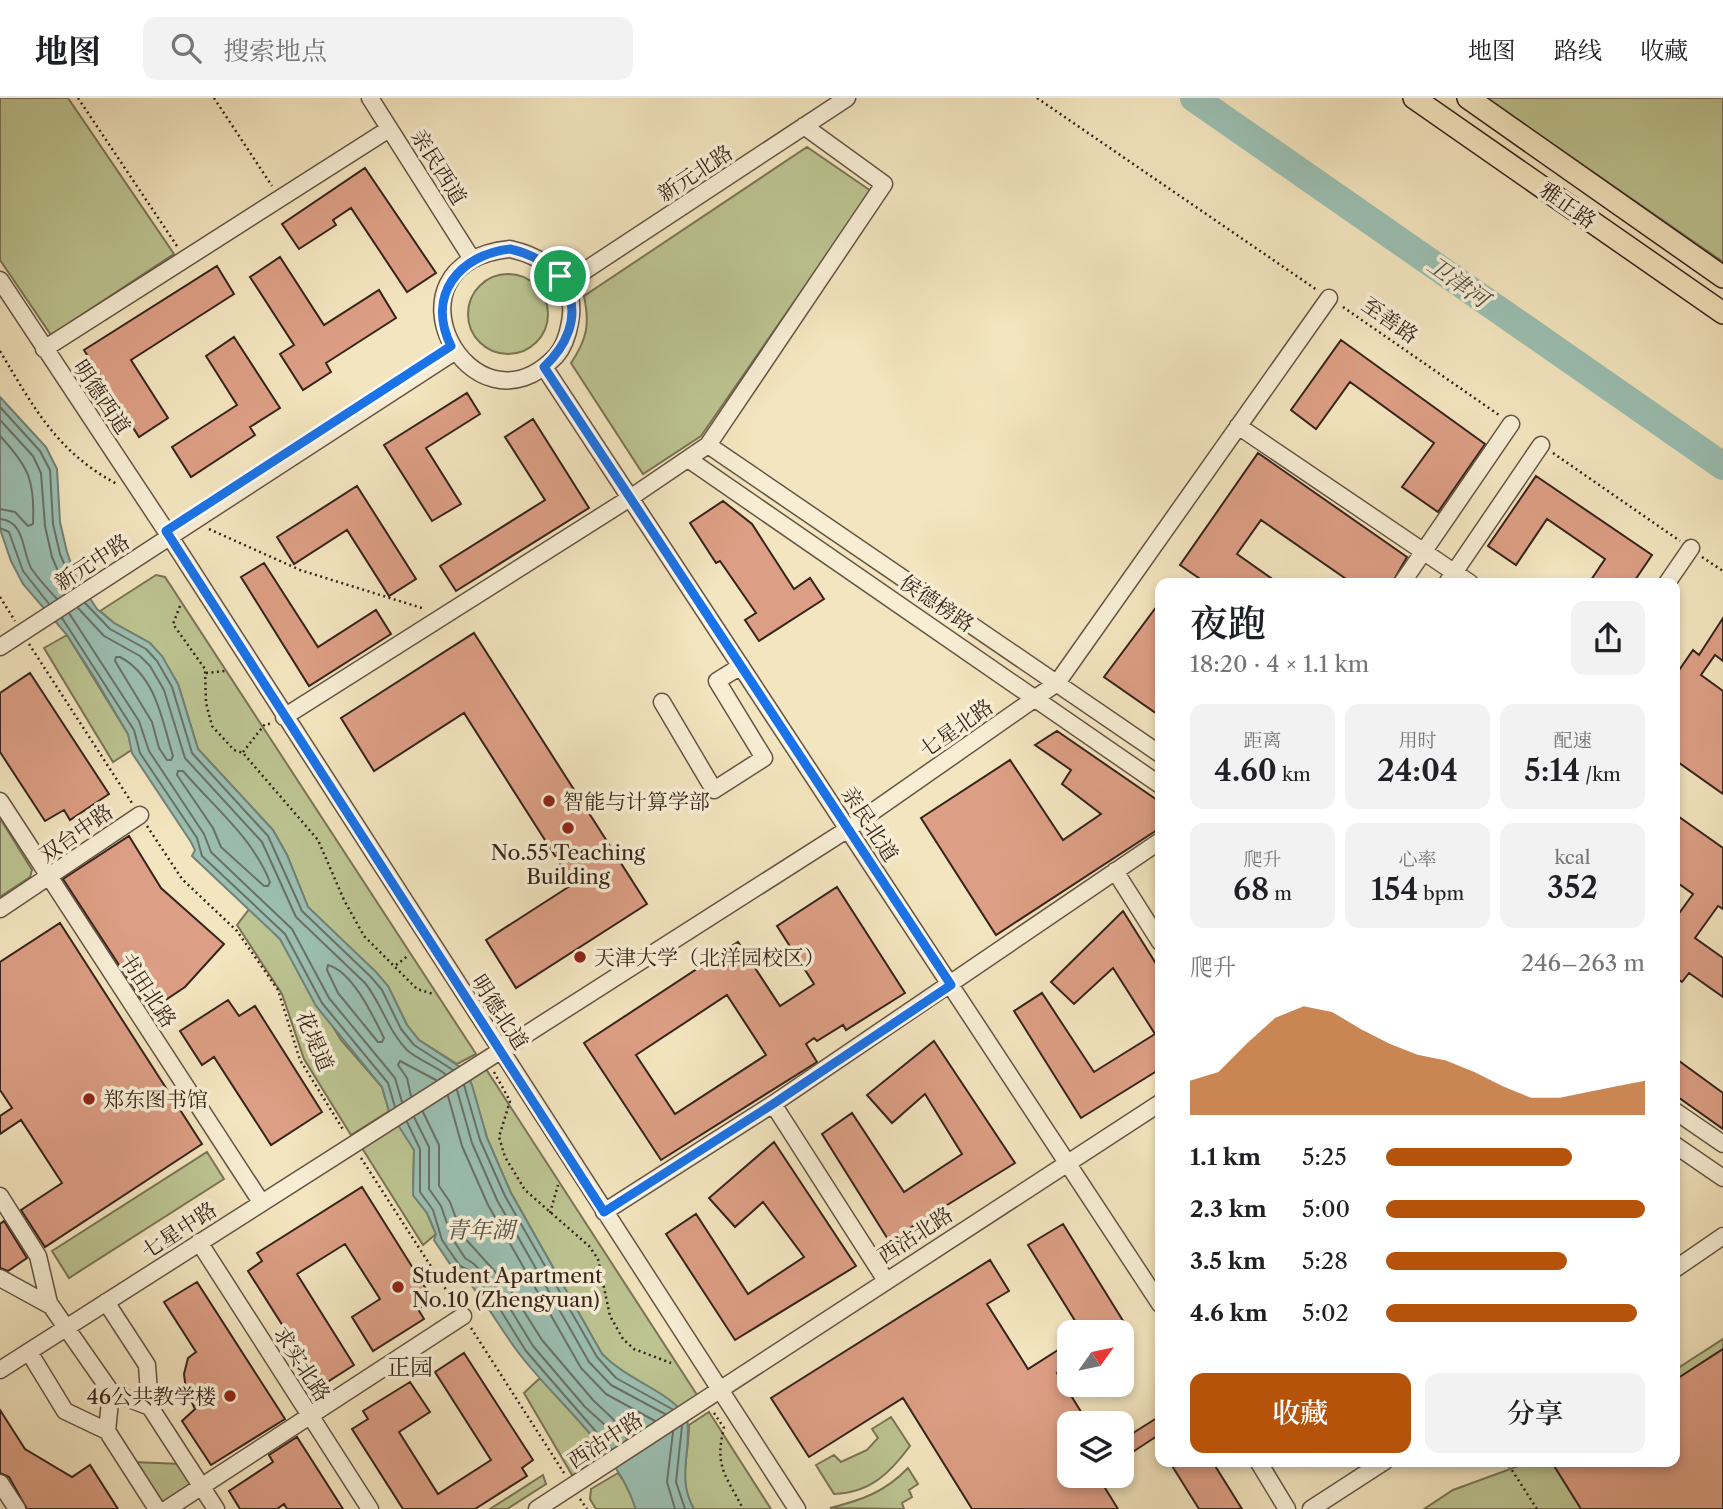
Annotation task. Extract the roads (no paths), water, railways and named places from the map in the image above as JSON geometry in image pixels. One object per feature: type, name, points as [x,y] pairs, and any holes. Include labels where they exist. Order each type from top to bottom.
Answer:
[{"type":"main road","name":"雅正路","points":[[1414,98],[1723,313]]},
{"type":"main road","name":"雅正路","points":[[1468,98],[1723,277]]},
{"type":"street","name":"亲民西道","points":[[370,98],[472,259]]},
{"type":"street","name":"新元北路","points":[[563,279],[833,98]]},
{"type":"street","name":"新元北路","points":[[563,279],[847,98]]},
{"type":"street","points":[[284,718],[630,498],[708,445],[884,184],[804,126]]},
{"type":"street","points":[[44,349],[389,129]]},
{"type":"street","points":[[510,249],[530,254],[563,279],[571,317],[568,336],[559,354],[544,367],[526,376],[506,379],[477,371],[453,349],[445,333],[442,313],[446,292],[456,273],[472,259],[490,251],[510,249]]},
{"type":"street","name":"明德西道","points":[[0,280],[168,534]]},
{"type":"street","name":"七星北路","points":[[381,1126],[848,829],[1057,683],[1329,298]]},
{"type":"street","name":"新元中路","points":[[0,647],[45,609],[81,585],[193,522],[453,349]]},
{"type":"street","name":"新元中路","points":[[0,637],[25,627],[99,583],[168,534],[453,349]]},
{"type":"street","name":"亲民北道","points":[[544,367],[1155,1296]]},
{"type":"street","points":[[1405,578],[1511,424]]},
{"type":"street","points":[[1238,426],[1423,551],[1451,578],[1541,444]]},
{"type":"street","name":"侯德榜路","points":[[708,445],[1155,751]]},
{"type":"street","name":"侯德榜路","points":[[688,458],[1037,697],[1155,781]]},
{"type":"street","name":"明德北道","points":[[168,534],[284,718],[489,1055],[604,1212],[797,1509]]},
{"type":"street","points":[[1670,578],[1691,548]]},
{"type":"street","points":[[662,702],[714,790],[764,758],[717,681],[741,666]]},
{"type":"street","name":"书田北路","points":[[0,801],[261,1202]]},
{"type":"street","name":"双台中路","points":[[0,909],[140,815]]},
{"type":"street","points":[[604,1212],[773,1104],[1155,845]]},
{"type":"street","points":[[1115,872],[1155,934]]},
{"type":"street","points":[[773,1104],[885,1279]]},
{"type":"street","name":"西沽北路","points":[[700,1402],[885,1279],[1155,1106]]},
{"type":"street","points":[[1680,1114],[1723,1144]]},
{"type":"street","name":"七星中路","points":[[0,1370],[381,1126]]},
{"type":"street","points":[[1680,1148],[1723,1178]]},
{"type":"street","points":[[0,1196],[38,1256],[51,1306],[111,1392],[150,1407]]},
{"type":"street","points":[[1680,1266],[1723,1236]]},
{"type":"street","name":"求实北路","points":[[200,1242],[370,1509]]},
{"type":"street","points":[[0,1278],[51,1306]]},
{"type":"street","points":[[106,1302],[147,1365],[150,1407],[216,1509]]},
{"type":"street","points":[[167,1509],[463,1316]]},
{"type":"street","points":[[29,1352],[65,1411],[107,1431],[157,1509]]},
{"type":"street","points":[[107,1431],[111,1392]]},
{"type":"street","name":"西沽中路","points":[[537,1509],[700,1402]]},
{"type":"street","points":[[1262,1467],[1287,1509]]},
{"type":"street","points":[[1311,1509],[1376,1467]]},
{"type":"street","points":[[0,1483],[16,1509]]},
{"type":"water","name":"青年湖","points":[[0,397],[46,447],[57,469],[60,522],[67,552],[76,577],[97,609],[114,623],[150,643],[162,656],[178,684],[198,749],[273,830],[287,855],[308,907],[388,986],[407,1025],[419,1040],[463,1069],[472,1085],[487,1138],[511,1193],[602,1354],[624,1372],[669,1399],[687,1417],[685,1475],[686,1487],[694,1509],[636,1509],[627,1487],[601,1447],[521,1356],[479,1295],[462,1274],[458,1276],[434,1240],[436,1234],[427,1213],[413,1195],[414,1150],[389,1111],[382,1087],[316,1006],[280,939],[192,856],[195,850],[191,842],[132,753],[128,734],[96,680],[67,635],[23,584],[11,561],[0,529]]},
{"type":"waterway","name":"卫津河","points":[[1194,98],[1723,466]]},
{"type":"place","name":"智能与计算学部","points":[[549,801]]},
{"type":"place","name":"No.55 Teaching Building","points":[[568,828]]},
{"type":"place","name":"天津大学（北洋园校区）","points":[[580,957]]},
{"type":"place","name":"郑东图书馆","points":[[89,1099]]},
{"type":"place","name":"Student Apartment No.10 (Zhengyuan)","points":[[398,1287]]},
{"type":"place","name":"46公共教学楼","points":[[230,1396]]},
{"type":"district","name":"正园","points":[[410,1367]]}]
